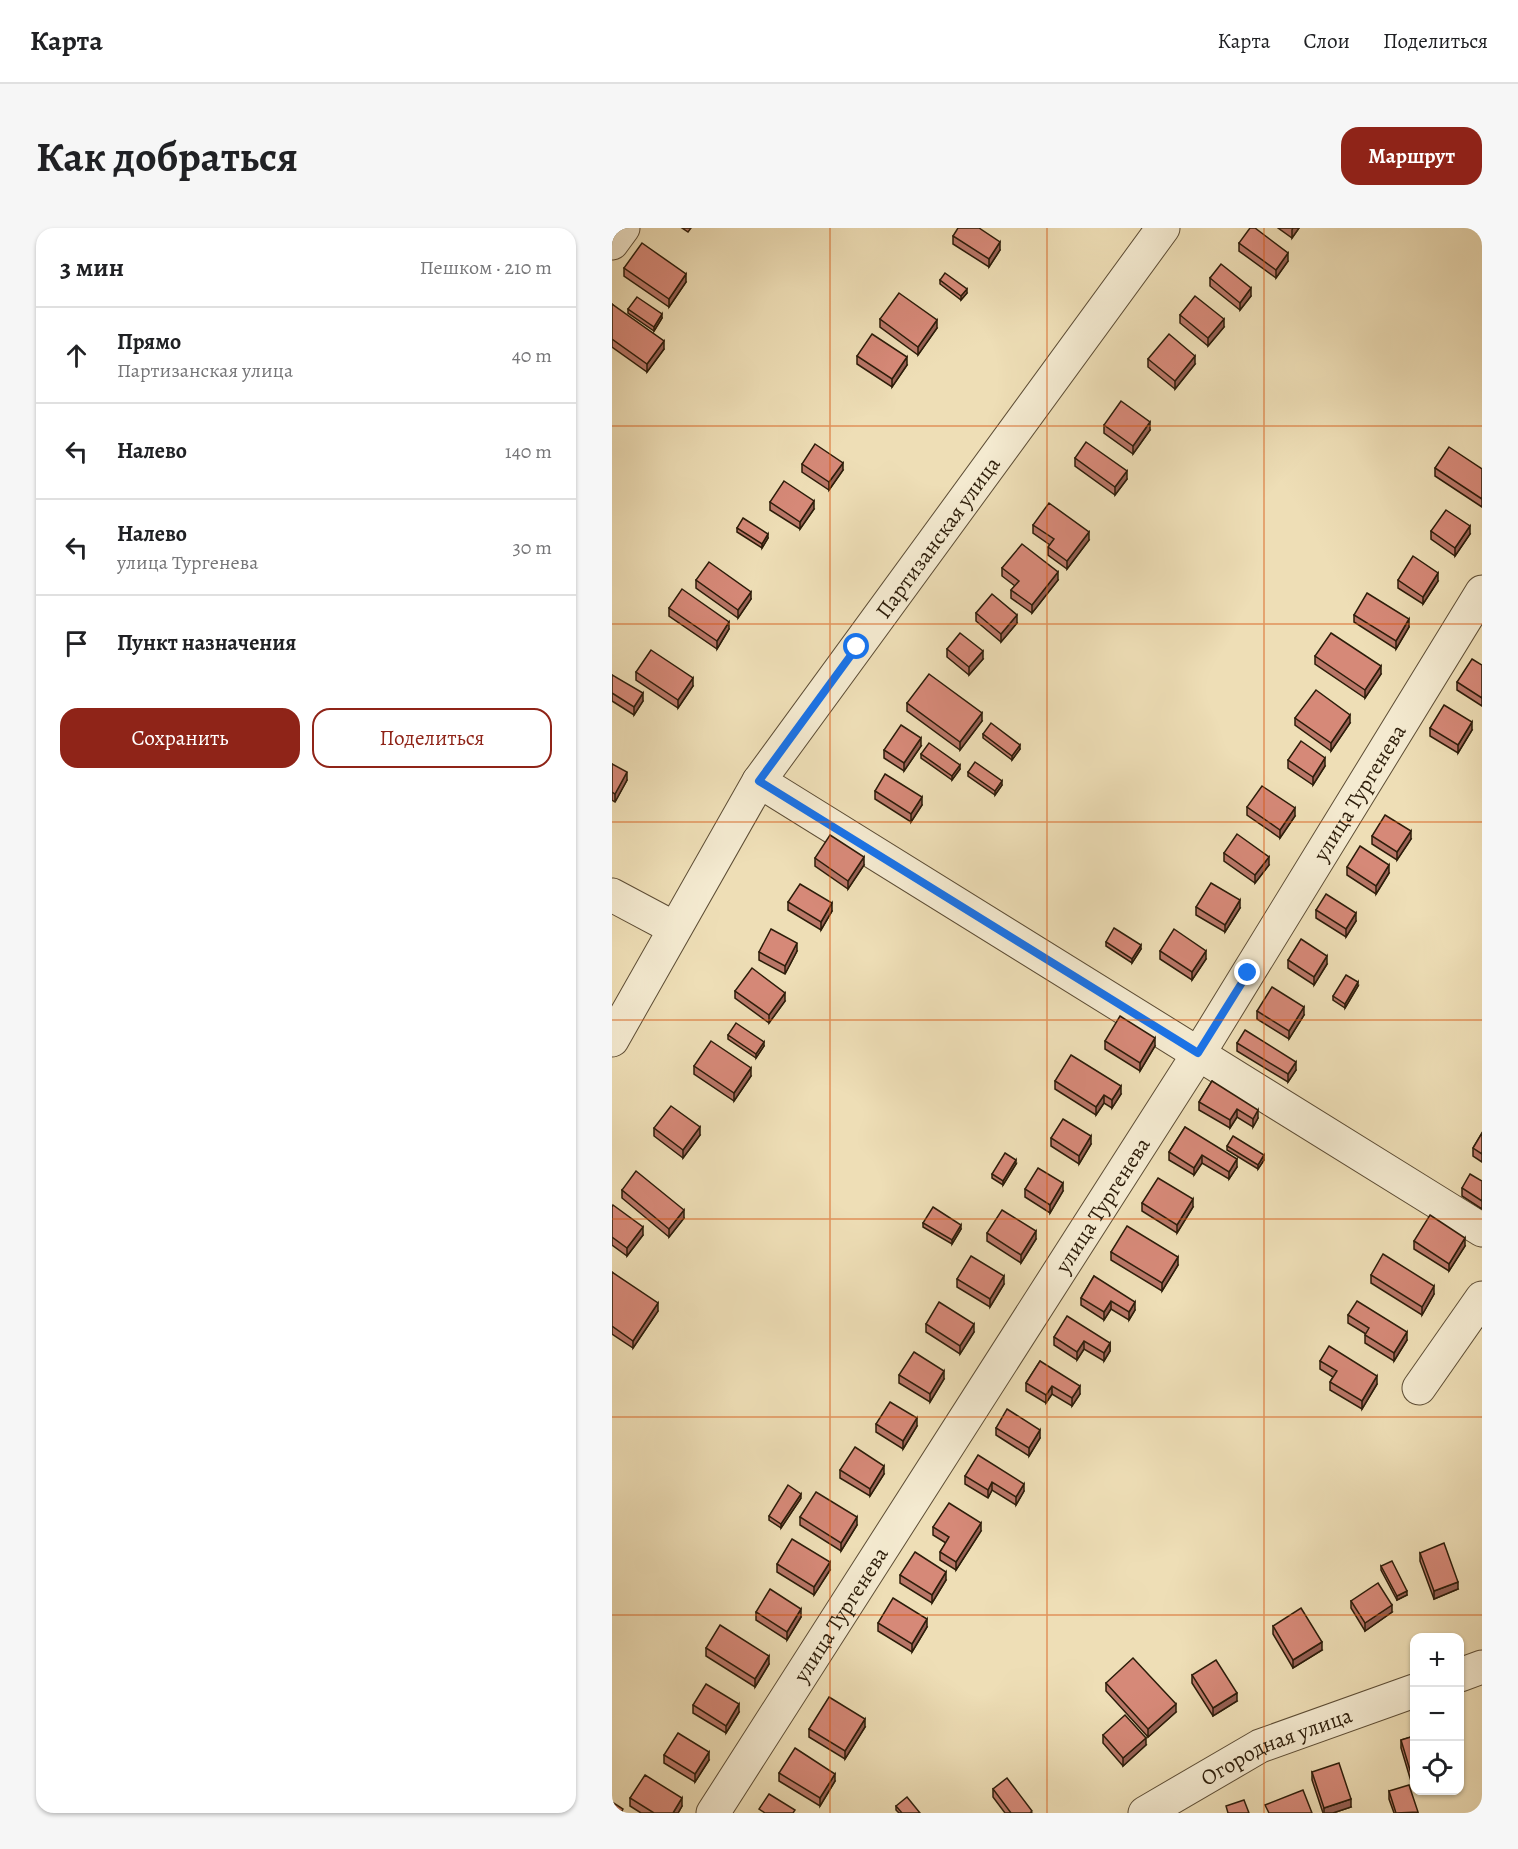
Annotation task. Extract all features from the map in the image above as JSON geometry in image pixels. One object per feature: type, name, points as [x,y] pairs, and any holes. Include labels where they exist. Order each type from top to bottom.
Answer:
[{"type":"street","points":[[612,243],[623,228]]},
{"type":"street","name":"Партизанская улица","points":[[612,1040],[759,781],[1163,228]]},
{"type":"street","name":"улица Тургенева","points":[[713,1813],[1198,1053],[1482,592]]},
{"type":"street","points":[[759,781],[1482,1230]]},
{"type":"street","points":[[612,895],[674,928]]},
{"type":"street","points":[[1419,1388],[1482,1298]]},
{"type":"street","points":[[1464,1674],[1482,1667]]},
{"type":"street","name":"Огородная улица","points":[[1145,1813],[1260,1746],[1410,1692]]},
{"type":"building","points":[[958,228],[979,228],[1000,242],[989,259],[953,236]]},
{"type":"building","points":[[1250,228],[1255,228],[1288,253],[1276,270],[1239,243]]},
{"type":"building","points":[[642,243],[686,274],[669,299],[624,268]]},
{"type":"building","points":[[1221,264],[1251,288],[1240,303],[1210,278]]},
{"type":"building","points":[[945,273],[967,289],[961,296],[940,280]]},
{"type":"building","points":[[899,293],[937,320],[918,347],[880,319]]},
{"type":"building","points":[[1195,296],[1224,319],[1208,338],[1180,315]]},
{"type":"building","points":[[637,297],[662,314],[654,327],[628,309]]},
{"type":"building","points":[[612,304],[664,341],[647,364],[612,339]]},
{"type":"building","points":[[872,334],[907,357],[892,379],[857,356]]},
{"type":"building","points":[[1169,334],[1195,356],[1175,381],[1148,359]]},
{"type":"building","points":[[1121,401],[1150,422],[1133,446],[1104,425]]},
{"type":"building","points":[[1086,442],[1127,471],[1115,487],[1075,458]]},
{"type":"building","points":[[815,444],[843,463],[829,482],[802,464]]},
{"type":"building","points":[[1449,447],[1482,469],[1482,499],[1435,468]]},
{"type":"building","points":[[784,481],[814,501],[800,522],[770,502]]},
{"type":"building","points":[[1049,503],[1089,532],[1067,561],[1048,547],[1054,539],[1033,525]]},
{"type":"building","points":[[1446,510],[1470,526],[1455,548],[1431,531]]},
{"type":"building","points":[[743,518],[768,534],[762,544],[737,528]]},
{"type":"building","points":[[1022,544],[1058,572],[1032,605],[1011,590],[1019,581],[1002,568]]},
{"type":"building","points":[[1413,556],[1438,573],[1423,597],[1398,580]]},
{"type":"building","points":[[709,562],[751,592],[738,610],[696,580]]},
{"type":"building","points":[[682,589],[729,622],[717,641],[669,608]]},
{"type":"building","points":[[1367,593],[1409,619],[1396,641],[1354,615]]},
{"type":"building","points":[[992,594],[1017,615],[1001,634],[976,613]]},
{"type":"building","points":[[960,633],[983,651],[969,667],[947,649]]},
{"type":"building","points":[[1331,633],[1381,666],[1365,690],[1315,656]]},
{"type":"building","points":[[651,650],[693,678],[678,700],[636,672]]},
{"type":"building","points":[[1472,659],[1482,665],[1482,698],[1457,682]]},
{"type":"building","points":[[929,674],[982,713],[960,742],[907,703]]},
{"type":"building","points":[[612,675],[643,693],[634,707],[612,693]]},
{"type":"building","points":[[1316,690],[1350,715],[1331,743],[1295,718]]},
{"type":"building","points":[[1444,705],[1472,722],[1458,745],[1430,728]]},
{"type":"building","points":[[991,723],[1020,745],[1012,756],[983,734]]},
{"type":"building","points":[[901,725],[921,738],[904,763],[884,750]]},
{"type":"building","points":[[1301,741],[1325,758],[1313,777],[1288,760]]},
{"type":"building","points":[[929,743],[960,765],[952,776],[921,754]]},
{"type":"building","points":[[975,762],[1002,781],[995,791],[968,772]]},
{"type":"building","points":[[612,764],[627,772],[615,794],[612,792]]},
{"type":"building","points":[[885,774],[922,797],[911,814],[875,791]]},
{"type":"building","points":[[1262,786],[1295,808],[1280,830],[1247,807]]},
{"type":"building","points":[[1385,815],[1411,831],[1397,852],[1372,836]]},
{"type":"building","points":[[1237,834],[1269,857],[1255,875],[1224,853]]},
{"type":"building","points":[[830,835],[864,857],[848,881],[815,858]]},
{"type":"building","points":[[1360,846],[1389,865],[1376,886],[1347,867]]},
{"type":"building","points":[[1211,883],[1240,900],[1225,925],[1196,907]]},
{"type":"building","points":[[800,884],[832,903],[821,922],[788,902]]},
{"type":"building","points":[[1326,894],[1356,913],[1346,929],[1316,910]]},
{"type":"building","points":[[1114,928],[1141,945],[1132,959],[1106,942]]},
{"type":"building","points":[[771,929],[797,943],[785,966],[759,952]]},
{"type":"building","points":[[1174,929],[1206,951],[1192,972],[1160,951]]},
{"type":"building","points":[[1301,939],[1327,956],[1314,977],[1288,960]]},
{"type":"building","points":[[752,968],[785,993],[769,1015],[735,991]]},
{"type":"building","points":[[1346,975],[1358,982],[1345,1004],[1333,996]]},
{"type":"building","points":[[1272,987],[1304,1007],[1289,1031],[1257,1011]]},
{"type":"building","points":[[1120,1016],[1155,1038],[1140,1063],[1105,1041]]},
{"type":"building","points":[[736,1023],[764,1042],[756,1054],[728,1035]]},
{"type":"building","points":[[1245,1030],[1296,1062],[1288,1074],[1237,1043]]},
{"type":"building","points":[[711,1041],[751,1068],[734,1093],[694,1066]]},
{"type":"building","points":[[1071,1055],[1121,1086],[1112,1100],[1104,1095],[1096,1107],[1055,1081]]},
{"type":"building","points":[[1212,1081],[1258,1110],[1253,1119],[1237,1109],[1230,1120],[1199,1102]]},
{"type":"building","points":[[671,1106],[700,1127],[683,1150],[654,1128]]},
{"type":"building","points":[[1063,1119],[1091,1136],[1079,1156],[1051,1138]]},
{"type":"building","points":[[1185,1127],[1237,1159],[1229,1172],[1202,1155],[1194,1168],[1169,1152]]},
{"type":"building","points":[[1482,1133],[1482,1154],[1473,1148]]},
{"type":"building","points":[[1233,1136],[1264,1155],[1258,1165],[1227,1146]]},
{"type":"building","points":[[1005,1153],[1016,1160],[1003,1181],[992,1174]]},
{"type":"building","points":[[1038,1168],[1063,1183],[1050,1205],[1025,1189]]},
{"type":"building","points":[[636,1171],[684,1210],[669,1229],[622,1190]]},
{"type":"building","points":[[1470,1174],[1482,1181],[1482,1201],[1462,1188]]},
{"type":"building","points":[[1158,1178],[1193,1199],[1177,1225],[1142,1203]]},
{"type":"building","points":[[613,1205],[643,1227],[627,1248],[612,1237]]},
{"type":"building","points":[[933,1207],[961,1225],[952,1240],[923,1223]]},
{"type":"building","points":[[1002,1210],[1036,1231],[1021,1255],[987,1233]]},
{"type":"building","points":[[1430,1215],[1465,1238],[1449,1264],[1414,1241]]},
{"type":"building","points":[[1127,1226],[1178,1257],[1162,1283],[1111,1252]]},
{"type":"building","points":[[1383,1254],[1434,1286],[1422,1307],[1371,1275]]},
{"type":"building","points":[[971,1256],[1004,1276],[990,1299],[957,1279]]},
{"type":"building","points":[[612,1272],[658,1303],[633,1341],[612,1326]]},
{"type":"building","points":[[1094,1276],[1135,1302],[1129,1312],[1111,1301],[1104,1312],[1081,1298]]},
{"type":"building","points":[[1357,1301],[1407,1332],[1394,1353],[1365,1335],[1369,1328],[1348,1315]]},
{"type":"building","points":[[939,1302],[974,1324],[960,1346],[926,1324]]},
{"type":"building","points":[[1067,1316],[1110,1343],[1104,1353],[1084,1341],[1077,1352],[1054,1337]]},
{"type":"building","points":[[1329,1346],[1377,1376],[1362,1401],[1330,1382],[1337,1371],[1320,1361]]},
{"type":"building","points":[[914,1352],[944,1371],[930,1394],[899,1375]]},
{"type":"building","points":[[1040,1361],[1080,1386],[1072,1398],[1052,1386],[1046,1395],[1026,1383]]},
{"type":"building","points":[[890,1402],[917,1418],[903,1441],[876,1424]]},
{"type":"building","points":[[1007,1409],[1040,1430],[1029,1448],[996,1428]]},
{"type":"building","points":[[855,1447],[884,1466],[870,1489],[840,1470]]},
{"type":"building","points":[[978,1455],[1024,1484],[1016,1497],[992,1482],[988,1490],[965,1476]]},
{"type":"building","points":[[788,1485],[801,1494],[781,1524],[769,1516]]},
{"type":"building","points":[[816,1492],[857,1517],[841,1543],[800,1517]]},
{"type":"building","points":[[949,1503],[981,1523],[956,1562],[940,1552],[949,1537],[933,1527]]},
{"type":"building","points":[[792,1539],[830,1562],[814,1587],[777,1564]]},
{"type":"building","points":[[1444,1543],[1458,1582],[1434,1591],[1420,1553]]},
{"type":"building","points":[[915,1552],[946,1572],[932,1595],[900,1575]]},
{"type":"building","points":[[1392,1561],[1407,1591],[1397,1596],[1381,1566]]},
{"type":"building","points":[[1378,1583],[1392,1605],[1365,1623],[1351,1601]]},
{"type":"building","points":[[770,1589],[801,1609],[787,1632],[756,1612]]},
{"type":"building","points":[[893,1598],[927,1619],[912,1644],[878,1623]]},
{"type":"building","points":[[1301,1608],[1322,1642],[1293,1660],[1273,1626]]},
{"type":"building","points":[[720,1625],[769,1656],[755,1679],[706,1648]]},
{"type":"building","points":[[1133,1658],[1176,1704],[1148,1729],[1106,1683]]},
{"type":"building","points":[[1216,1660],[1237,1693],[1213,1708],[1192,1675]]},
{"type":"building","points":[[706,1684],[739,1704],[726,1726],[693,1705]]},
{"type":"building","points":[[829,1697],[865,1719],[845,1751],[809,1729]]},
{"type":"building","points":[[1125,1715],[1146,1738],[1123,1758],[1103,1735]]},
{"type":"building","points":[[678,1733],[709,1752],[695,1774],[664,1755]]},
{"type":"building","points":[[1410,1737],[1410,1770],[1401,1740]]},
{"type":"building","points":[[795,1748],[835,1774],[820,1798],[779,1773]]},
{"type":"building","points":[[1339,1763],[1351,1799],[1324,1808],[1312,1772]]},
{"type":"building","points":[[645,1775],[682,1798],[673,1813],[654,1813],[630,1798]]},
{"type":"building","points":[[1007,1778],[1032,1811],[1030,1813],[1011,1813],[993,1789]]},
{"type":"building","points":[[1409,1785],[1410,1795],[1412,1795],[1418,1812],[1396,1813],[1389,1791]]},
{"type":"building","points":[[1303,1790],[1312,1813],[1269,1813],[1265,1805]]},
{"type":"building","points":[[769,1794],[795,1810],[793,1813],[765,1813],[759,1809]]},
{"type":"building","points":[[907,1797],[920,1813],[902,1813],[896,1806]]},
{"type":"building","points":[[1244,1800],[1249,1813],[1228,1813],[1226,1806]]},
{"type":"building","points":[[612,1802],[623,1809],[621,1813],[612,1813]]},
{"type":"route","points":[[857,647],[759,781],[1198,1053],[1248,973]]}]
